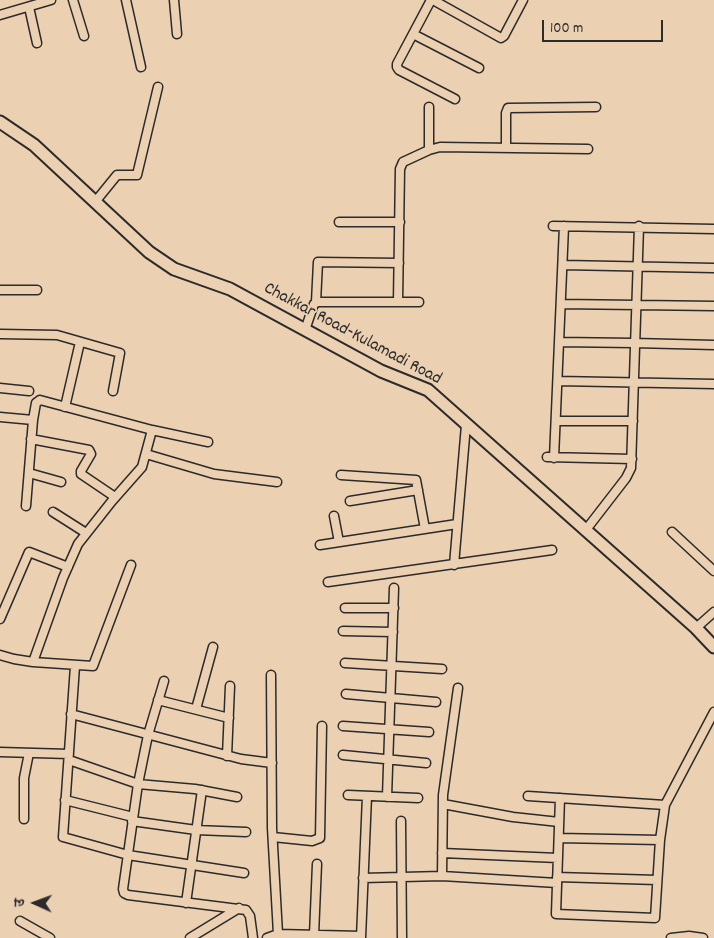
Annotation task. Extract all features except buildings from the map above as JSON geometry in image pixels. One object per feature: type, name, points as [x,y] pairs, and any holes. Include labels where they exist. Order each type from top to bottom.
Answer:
[{"type":"street","points":[[0,15],[51,0]]},
{"type":"street","points":[[73,0],[84,36]]},
{"type":"street","points":[[126,0],[141,67]]},
{"type":"street","points":[[174,0],[177,34]]},
{"type":"street","points":[[455,99],[399,70],[397,67],[432,0],[501,38],[504,36],[520,1]]},
{"type":"street","points":[[29,7],[38,43]]},
{"type":"street","points":[[413,34],[479,68]]},
{"type":"street","points":[[95,202],[117,174],[137,175],[158,87]]},
{"type":"street","points":[[429,107],[429,150]]},
{"type":"street","points":[[506,147],[506,113],[508,108],[596,107]]},
{"type":"street","name":"Chakkar Road-Kulamadi Road","points":[[0,122],[34,145],[149,252],[174,269],[230,289],[380,371],[428,390],[696,628],[714,647]]},
{"type":"street","points":[[398,302],[401,165],[440,146],[588,149]]},
{"type":"street","points":[[340,222],[400,222]]},
{"type":"street","points":[[553,226],[638,226],[714,229]]},
{"type":"street","points":[[564,226],[556,421],[550,458],[632,459]]},
{"type":"street","points":[[585,531],[630,474],[632,459],[638,226]]},
{"type":"street","points":[[306,330],[316,302],[317,264],[320,261],[399,262]]},
{"type":"street","points":[[563,265],[714,268]]},
{"type":"street","points":[[0,290],[37,290]]},
{"type":"street","points":[[316,302],[419,302]]},
{"type":"street","points":[[561,304],[714,306]]},
{"type":"street","points":[[0,334],[60,336],[120,353],[113,391]]},
{"type":"street","points":[[65,407],[80,342]]},
{"type":"street","points":[[559,342],[714,346]]},
{"type":"street","points":[[558,381],[714,384]]},
{"type":"street","points":[[0,388],[28,391]]},
{"type":"street","points":[[26,506],[30,473],[31,439],[29,420],[37,401],[42,400],[152,430],[208,442]]},
{"type":"street","points":[[0,417],[29,420]]},
{"type":"street","points":[[556,421],[633,421]]},
{"type":"street","points":[[454,565],[466,424]]},
{"type":"street","points":[[33,662],[80,540],[140,469],[152,430]]},
{"type":"street","points":[[31,439],[90,450],[92,454],[81,474],[115,497]]},
{"type":"street","points":[[146,454],[219,475],[278,482]]},
{"type":"street","points":[[30,473],[61,482]]},
{"type":"street","points":[[341,475],[416,480],[425,529]]},
{"type":"street","points":[[350,501],[418,490]]},
{"type":"street","points":[[53,512],[86,533]]},
{"type":"street","points":[[334,516],[338,542]]},
{"type":"street","points":[[320,545],[457,524]]},
{"type":"street","points":[[672,532],[714,571]]},
{"type":"street","points":[[328,582],[552,550]]},
{"type":"street","points":[[0,619],[29,552],[68,567]]},
{"type":"street","points":[[0,655],[33,662],[91,667],[94,664],[130,565]]},
{"type":"street","points":[[387,797],[394,588]]},
{"type":"street","points":[[345,608],[394,608]]},
{"type":"street","points":[[696,628],[714,612]]},
{"type":"street","points":[[343,631],[393,632]]},
{"type":"street","points":[[196,709],[213,647]]},
{"type":"street","points":[[345,663],[442,669]]},
{"type":"street","points":[[75,666],[63,837],[128,855],[244,873]]},
{"type":"street","points":[[271,675],[273,837],[278,934]]},
{"type":"street","points":[[164,681],[148,735],[138,784],[122,889],[124,894],[128,896],[246,910],[250,916],[253,938]]},
{"type":"street","points":[[227,756],[230,686]]},
{"type":"street","points":[[442,876],[443,804],[458,688]]},
{"type":"street","points":[[346,694],[436,702]]},
{"type":"street","points":[[158,700],[229,718]]},
{"type":"street","points":[[560,798],[556,914],[653,919],[656,916],[660,840],[665,805],[714,712]]},
{"type":"street","points":[[71,714],[227,756],[272,763]]},
{"type":"street","points":[[273,837],[312,841],[320,838],[322,726]]},
{"type":"street","points":[[343,726],[429,732]]},
{"type":"street","points":[[0,752],[69,757],[138,784],[202,790],[237,797]]},
{"type":"street","points":[[24,819],[24,778],[29,753]]},
{"type":"street","points":[[343,755],[426,763]]},
{"type":"street","points":[[186,903],[202,790]]},
{"type":"street","points":[[348,795],[418,798]]},
{"type":"street","points":[[266,938],[278,934],[361,937],[367,796]]},
{"type":"street","points":[[528,796],[665,805]]},
{"type":"street","points":[[65,800],[132,819],[196,830],[246,832]]},
{"type":"street","points":[[443,804],[513,817],[559,822]]},
{"type":"street","points":[[401,821],[402,938]]},
{"type":"street","points":[[559,838],[660,840]]},
{"type":"street","points":[[442,853],[558,858]]},
{"type":"street","points":[[314,935],[317,864]]},
{"type":"street","points":[[363,878],[442,876],[557,880],[657,880]]},
{"type":"street","points":[[190,938],[239,908]]},
{"type":"street","points":[[20,921],[50,938]]},
{"type":"street","points":[[671,938],[689,936],[703,938]]}]
